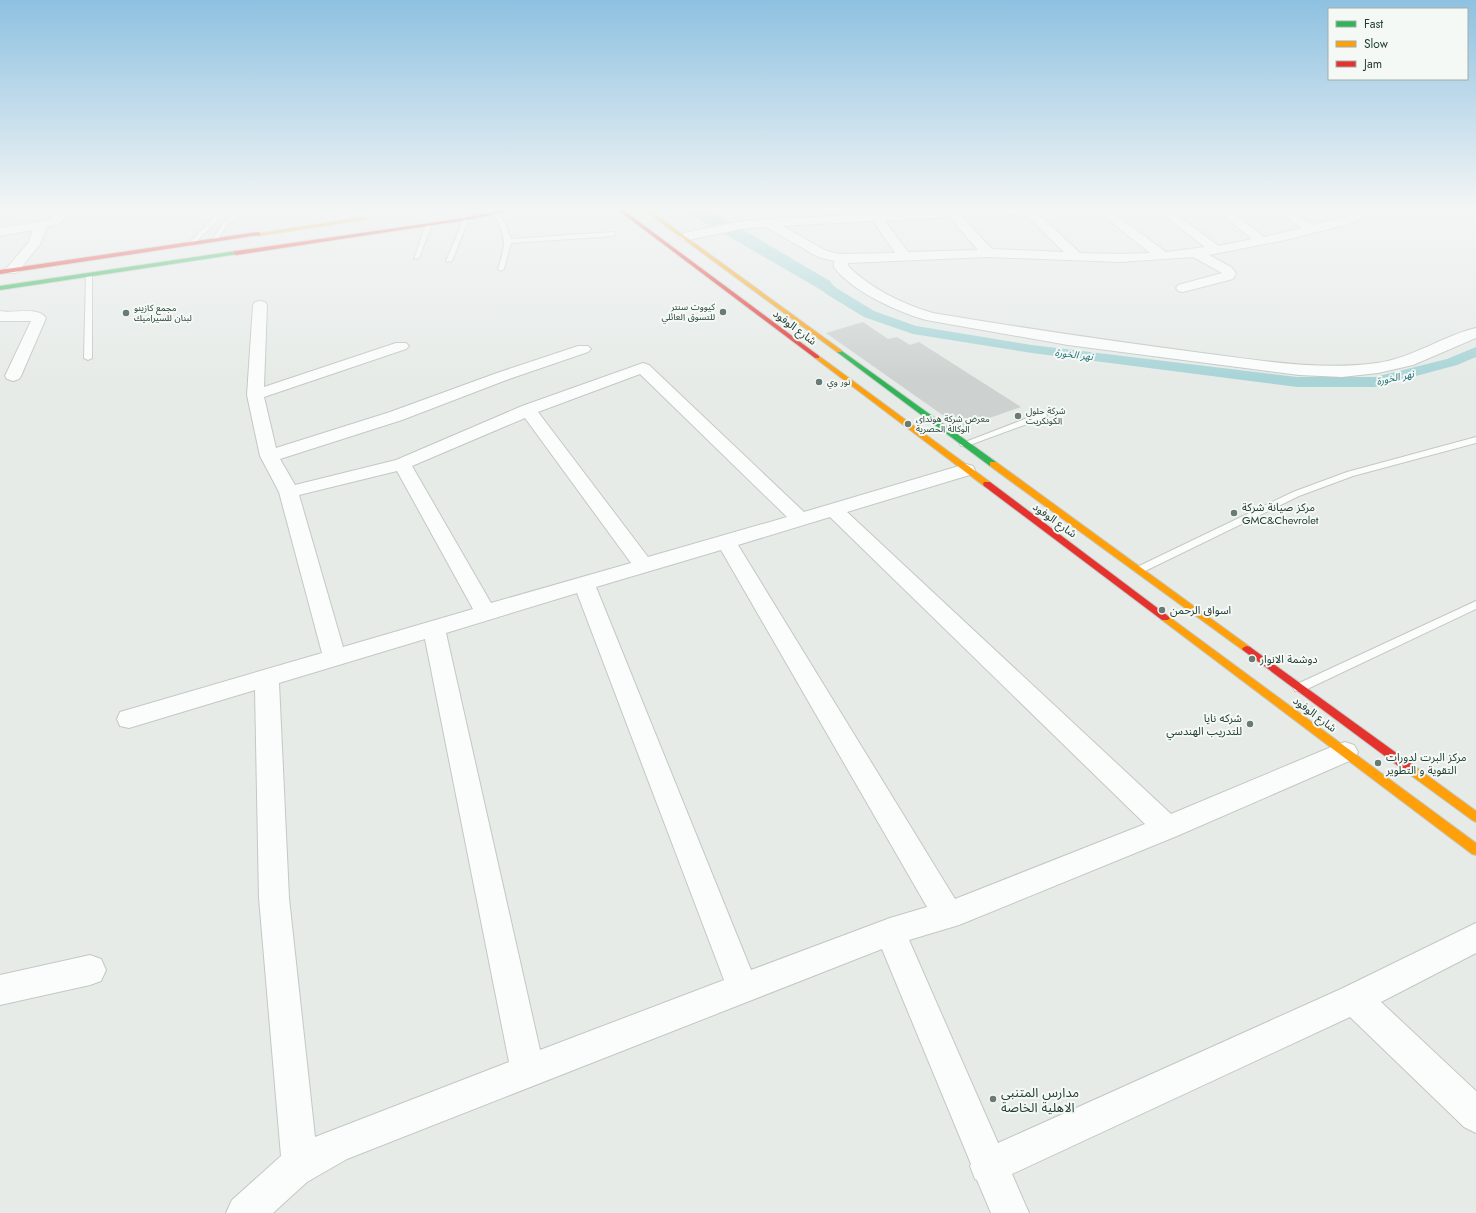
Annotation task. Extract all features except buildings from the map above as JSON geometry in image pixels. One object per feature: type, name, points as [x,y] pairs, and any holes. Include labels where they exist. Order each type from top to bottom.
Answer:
[{"type":"main road","points":[[6,271],[36,267]]},
{"type":"main road","points":[[0,288],[145,267]]},
{"type":"main road","name":"شارع الوفود","points":[[695,267],[1476,850]]},
{"type":"main road","name":"شارع الوفود","points":[[724,267],[964,444],[1139,570],[1476,817]]},
{"type":"street","points":[[841,267],[856,280],[893,303],[931,317],[1031,335],[1277,368],[1335,372],[1378,368],[1407,362],[1476,332]]},
{"type":"street","points":[[1183,288],[1228,276],[1226,270],[1220,267]]},
{"type":"street","points":[[260,305],[255,395],[269,456],[289,492],[335,658]]},
{"type":"street","points":[[0,315],[2,317],[35,316],[38,318],[14,376]]},
{"type":"street","points":[[255,395],[401,346]]},
{"type":"street","points":[[269,456],[396,416],[503,376],[583,349]]},
{"type":"street","points":[[289,492],[402,464],[528,410],[643,368],[801,519]]},
{"type":"street","points":[[528,410],[644,566]]},
{"type":"street","points":[[402,464],[486,613]]},
{"type":"street","points":[[129,719],[966,470]]},
{"type":"street","points":[[833,509],[1167,828]]},
{"type":"street","points":[[726,541],[948,915]]},
{"type":"street","points":[[584,583],[743,988]]},
{"type":"street","points":[[434,628],[528,1071]]},
{"type":"street","points":[[268,678],[274,898],[300,1164]]},
{"type":"street","points":[[245,1213],[257,1204],[288,1172],[300,1164],[337,1145],[890,932],[948,915],[1167,828],[1345,752]]},
{"type":"street","points":[[890,932],[988,1166],[1010,1213]]},
{"type":"street","points":[[988,1166],[1354,999],[1476,937]]},
{"type":"street","points":[[0,990],[90,970]]},
{"type":"street","points":[[1354,999],[1476,1115]]},
{"type":"lane","points":[[88,358],[89,275]]},
{"type":"lane","points":[[964,444],[1043,415]]},
{"type":"lane","points":[[1139,570],[1296,494],[1350,474],[1476,440]]},
{"type":"lane","points":[[1299,688],[1476,605]]},
{"type":"water","points":[[781,267],[805,267],[830,281],[834,287],[833,292],[823,291]]},
{"type":"waterway","name":"نهر الخورة","points":[[810,275],[833,292],[869,314],[913,330],[1032,349],[1297,382],[1375,382],[1452,362],[1476,351]]},
{"type":"traffic: fast","points":[[0,288],[144,267]]},
{"type":"traffic: fast","points":[[839,351],[993,464]]},
{"type":"traffic: slow","points":[[723,267],[839,351]]},
{"type":"traffic: slow","points":[[817,357],[987,484]]},
{"type":"traffic: slow","points":[[993,464],[1247,649]]},
{"type":"traffic: slow","points":[[1165,618],[1476,850]]},
{"type":"traffic: slow","points":[[1409,768],[1476,817]]},
{"type":"traffic: jam","points":[[0,272],[37,267]]},
{"type":"traffic: jam","points":[[696,267],[817,357]]},
{"type":"traffic: jam","points":[[987,484],[1165,618]]},
{"type":"traffic: jam","points":[[1247,649],[1409,768]]},
{"type":"place","name":"كيووت سنتر للتسوق العائلي","points":[[723,312]]},
{"type":"place","name":"مجمع كازينو لبنان للسيراميك","points":[[126,313]]},
{"type":"place","name":"نور وي","points":[[819,382]]},
{"type":"place","name":"شركة حلول الكونكريت","points":[[1018,416]]},
{"type":"place","name":"معرض شركة هونداي الوكالة الحصرية","points":[[908,424]]},
{"type":"place","name":"مركز صيانة شركة GMC&Chevrolet","points":[[1234,513]]},
{"type":"place","name":"اسواق الرحمن","points":[[1162,610]]},
{"type":"place","name":"دوشمة الانوار","points":[[1252,659]]},
{"type":"place","name":"شركه نايا للتدريب الهندسي","points":[[1250,724]]},
{"type":"place","name":"مركز البرت لدورات التقوية و التطوير","points":[[1378,763]]},
{"type":"place","name":"مدارس المتنبي الاهلية الخاصة","points":[[993,1099]]}]
